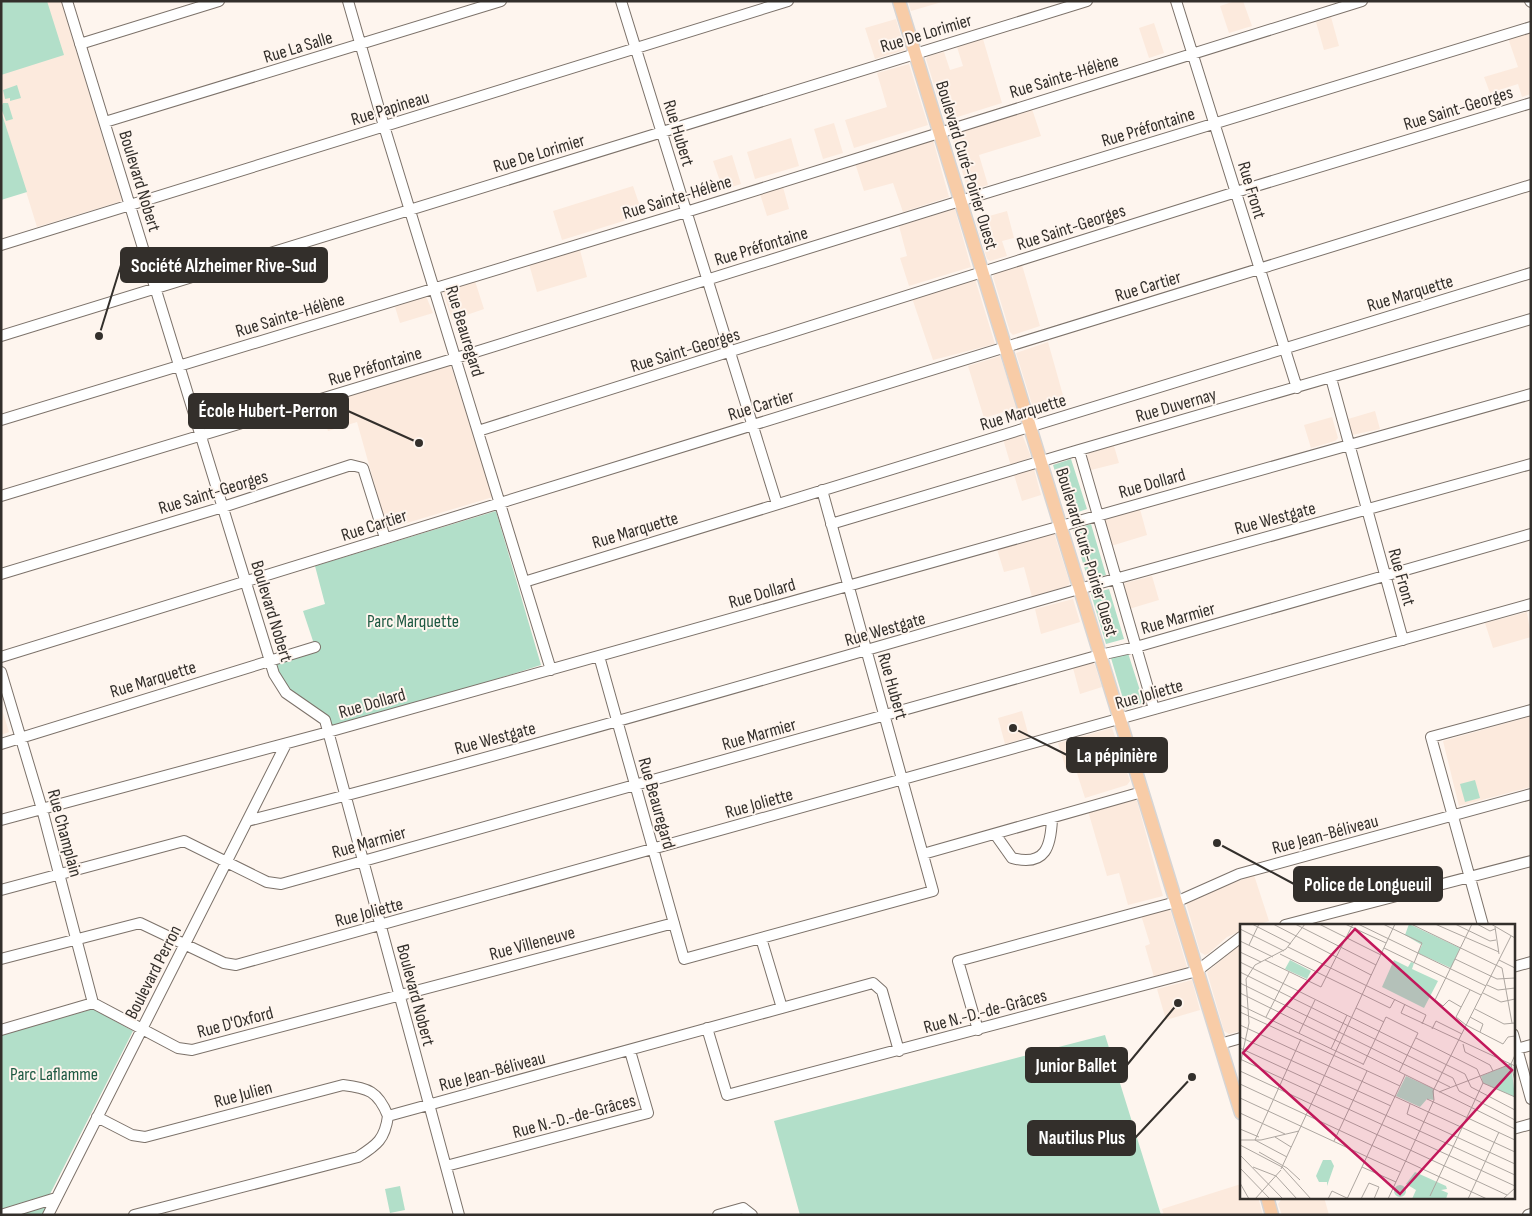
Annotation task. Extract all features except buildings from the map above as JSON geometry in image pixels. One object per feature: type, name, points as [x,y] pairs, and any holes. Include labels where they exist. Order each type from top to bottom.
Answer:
[{"type":"main road","name":"Boulevard Curé-Poirier Ouest","points":[[899,1],[1240,1110]]},
{"type":"main road","points":[[1270,1198],[1272,1215]]},
{"type":"street","name":"Boulevard Nobert","points":[[67,1],[270,660],[279,684],[286,693],[325,720],[459,1215]]},
{"type":"street","points":[[80,44],[219,1]]},
{"type":"street","name":"Rue Beauregard","points":[[348,1],[384,126],[551,670]]},
{"type":"street","name":"Rue La Salle","points":[[105,122],[501,1]]},
{"type":"street","name":"Rue Hubert","points":[[621,1],[778,504]]},
{"type":"street","name":"Rue Papineau","points":[[1,245],[788,1]]},
{"type":"street","name":"Rue De Lorimier","points":[[1,336],[1087,1]]},
{"type":"street","name":"Rue Front","points":[[1176,1],[1297,388]]},
{"type":"street","name":"Rue Sainte-Hélène","points":[[1,420],[686,212],[1362,1]]},
{"type":"street","name":"Rue Préfontaine","points":[[1,496],[1531,27]]},
{"type":"street","name":"Rue Saint-Georges","points":[[478,431],[1236,192],[1531,103]]},
{"type":"street","name":"Rue Cartier","points":[[1,657],[1531,185]]},
{"type":"street","name":"Rue Marquette","points":[[524,582],[1531,273]]},
{"type":"street","name":"Rue Duvernay","points":[[831,524],[1078,450],[1531,320]]},
{"type":"street","name":"Rue Front","points":[[1331,378],[1403,640]]},
{"type":"street","name":"Rue Dollard","points":[[1,820],[286,744],[1531,394]]},
{"type":"street","name":"Boulevard Curé-Poirier Ouest","points":[[1078,450],[1154,709]]},
{"type":"street","name":"Rue Westgate","points":[[247,822],[866,652],[1080,589],[1531,464]]},
{"type":"street","name":"Rue Saint-Georges","points":[[1,574],[223,507],[351,465],[363,468],[385,538]]},
{"type":"street","name":"Rue Hubert","points":[[762,938],[933,891],[822,490]]},
{"type":"street","name":"Rue Marmier","points":[[1,890],[184,841],[274,884],[363,861],[1100,655],[1136,647],[1531,534]]},
{"type":"street","name":"Rue Joliette","points":[[1,959],[140,923],[224,963],[236,965],[1531,604]]},
{"type":"street","name":"Rue Marquette","points":[[1,744],[315,647]]},
{"type":"street","name":"Rue Beauregard","points":[[599,656],[684,959],[762,938]]},
{"type":"street","name":"Rue Champlain","points":[[1,672],[42,809],[93,1003]]},
{"type":"street","points":[[1483,924],[1431,737],[1531,710]]},
{"type":"street","name":"Boulevard Perron","points":[[48,1215],[286,744]]},
{"type":"street","points":[[923,854],[1142,792]]},
{"type":"street","name":"Rue Jean-Béliveau","points":[[978,1030],[958,961],[1176,902],[1240,874],[1531,794]]},
{"type":"street","points":[[995,834],[1012,858],[1022,861],[1032,859],[1042,856],[1048,848],[1052,838],[1052,818]]},
{"type":"street","points":[[1289,924],[1531,861]]},
{"type":"street","name":"Rue Villeneuve","points":[[399,994],[674,923]]},
{"type":"street","points":[[762,938],[782,1008]]},
{"type":"street","name":"Rue N.-D.-de-Grâces","points":[[707,1028],[728,1095],[1197,971],[1240,938]]},
{"type":"street","points":[[1514,967],[1531,962]]},
{"type":"street","name":"Rue Jean-Béliveau","points":[[388,1116],[873,983],[879,986],[899,1051]]},
{"type":"street","name":"Rue D'Oxford","points":[[93,1003],[178,1048],[192,1050],[399,994]]},
{"type":"street","points":[[1,1030],[93,1003]]},
{"type":"street","points":[[1220,1044],[1240,1038]]},
{"type":"street","points":[[1531,1045],[1515,1050],[1531,1098]]},
{"type":"street","name":"Rue N.-D.-de-Grâces","points":[[446,1166],[648,1113],[630,1050]]},
{"type":"street","name":"Rue Julien","points":[[97,1117],[132,1135],[145,1137],[343,1085],[364,1088],[376,1095],[383,1104],[388,1116]]},
{"type":"street","points":[[134,1215],[358,1157],[374,1147],[386,1132],[388,1116]]},
{"type":"street","points":[[1514,1129],[1531,1124]]},
{"type":"street","points":[[2,1215],[56,1198]]},
{"type":"street","points":[[718,1215],[743,1208],[752,1215]]},
{"type":"shaded area","points":[[1,1],[61,1],[122,201],[37,227],[1,111]]},
{"type":"shaded area","points":[[908,1],[942,1],[942,2],[911,11]]},
{"type":"shaded area","points":[[1235,1],[1243,1],[1252,26],[1229,33],[1220,6]]},
{"type":"shaded area","points":[[1331,17],[1339,46],[1324,50],[1316,22]]},
{"type":"shaded area","points":[[896,19],[905,50],[875,59],[865,28]]},
{"type":"shaded area","points":[[1154,23],[1164,53],[1149,58],[1139,28]]},
{"type":"shaded area","points":[[1531,31],[1531,94],[1522,97],[1518,84],[1490,93],[1484,77],[1518,67],[1508,38]]},
{"type":"shaded area","points":[[983,39],[1002,103],[948,120],[944,117],[926,59],[928,56],[944,52],[950,70],[963,66],[957,47]]},
{"type":"shaded area","points":[[909,64],[928,125],[854,148],[845,120],[887,107],[877,73]]},
{"type":"shaded area","points":[[1032,109],[1041,136],[979,155],[988,185],[968,191],[951,134]]},
{"type":"shaded area","points":[[834,123],[843,153],[823,159],[814,129]]},
{"type":"shaded area","points":[[791,138],[799,166],[755,179],[747,152]]},
{"type":"shaded area","points":[[933,140],[949,197],[903,212],[893,183],[864,191],[855,163]]},
{"type":"shaded area","points":[[732,155],[741,184],[723,190],[713,161]]},
{"type":"shaded area","points":[[633,186],[643,215],[562,240],[553,211]]},
{"type":"shaded area","points":[[783,187],[789,209],[767,216],[760,194]]},
{"type":"shaded area","points":[[955,209],[971,267],[909,286],[900,258],[907,256],[899,226]]},
{"type":"shaded area","points":[[1007,211],[1014,238],[1002,241],[1007,256],[990,261],[987,259],[975,220]]},
{"type":"shaded area","points":[[580,250],[587,277],[537,292],[529,264]]},
{"type":"shaded area","points":[[1022,265],[1040,326],[1013,335],[1010,332],[993,277],[995,273]]},
{"type":"shaded area","points":[[975,279],[995,344],[933,360],[912,298]]},
{"type":"shaded area","points":[[475,281],[484,309],[452,320],[443,291]]},
{"type":"shaded area","points":[[426,296],[433,313],[400,323],[395,307]]},
{"type":"shaded area","points":[[1048,342],[1066,406],[1039,415],[1035,414],[1016,353]]},
{"type":"shaded area","points":[[1000,356],[1017,408],[984,418],[968,366]]},
{"type":"shaded area","points":[[450,363],[493,497],[387,529],[357,422],[328,431],[319,405]]},
{"type":"shaded area","points":[[1375,411],[1380,429],[1352,435],[1348,419]]},
{"type":"shaded area","points":[[1332,417],[1338,438],[1335,441],[1311,448],[1304,425]]},
{"type":"shaded area","points":[[1022,434],[1031,457],[1011,466],[1003,439]]},
{"type":"shaded area","points":[[1114,446],[1119,463],[1091,470],[1087,456],[1089,453]]},
{"type":"shaded area","points":[[1034,469],[1041,495],[1022,501],[1014,475]]},
{"type":"shaded area","points":[[1140,509],[1147,535],[1111,546],[1105,521],[1107,518]]},
{"type":"shaded area","points":[[1054,533],[1070,583],[1067,586],[1032,597],[1024,567],[1004,572],[997,549]]},
{"type":"shaded area","points":[[1152,576],[1159,600],[1129,609],[1123,587],[1125,583]]},
{"type":"shaded area","points":[[1073,599],[1080,622],[1041,634],[1035,609]]},
{"type":"shaded area","points":[[1527,612],[1531,637],[1493,648],[1485,623]]},
{"type":"shaded area","points":[[1092,662],[1095,665],[1102,687],[1080,694],[1073,668]]},
{"type":"shaded area","points":[[1,706],[9,732],[1,735]]},
{"type":"shaded area","points":[[1022,711],[1029,737],[1005,744],[998,718]]},
{"type":"shaded area","points":[[1531,716],[1531,787],[1459,806],[1443,741]]},
{"type":"shaded area","points":[[1112,728],[1130,781],[1127,785],[1085,798],[1075,767],[1066,769],[1058,743]]},
{"type":"shaded area","points":[[1133,799],[1137,801],[1163,896],[1128,905],[1119,873],[1107,876],[1088,811]]},
{"type":"shaded area","points":[[1254,875],[1269,921],[1260,924],[1240,924],[1240,931],[1227,937],[1205,955],[1200,952],[1187,901]]},
{"type":"shaded area","points":[[1170,909],[1187,967],[1186,969],[1154,977],[1145,946],[1150,944],[1141,915]]},
{"type":"shaded area","points":[[1240,945],[1240,1031],[1229,1034],[1224,1031],[1207,972]]},
{"type":"shaded area","points":[[1192,980],[1200,1010],[1166,1020],[1157,989]]},
{"type":"shaded area","points":[[1240,1184],[1240,1198],[1258,1198],[1263,1215],[1164,1215],[1162,1209]]},
{"type":"shaded area","points":[[1287,1198],[1324,1198],[1329,1215],[1282,1215],[1278,1204],[1281,1200]]},
{"type":"green space","points":[[1,1],[47,1],[64,55],[1,75]]},
{"type":"green space","points":[[17,85],[21,98],[10,101],[10,98],[5,99],[3,90]]},
{"type":"green space","points":[[3,103],[8,103],[13,119],[6,121],[1,108]]},
{"type":"green space","points":[[1,111],[27,192],[1,200]]},
{"type":"green space","points":[[1071,459],[1087,509],[1069,515],[1053,465]]},
{"type":"green space","name":"Parc Marquette","points":[[496,511],[541,665],[328,732],[324,716],[291,694],[270,660],[315,647],[303,611],[325,604],[315,566]]},
{"type":"green space","points":[[1091,524],[1106,575],[1088,580],[1073,530]]},
{"type":"green space","points":[[1109,589],[1124,639],[1106,644],[1091,594]]},
{"type":"green space","points":[[1128,653],[1144,703],[1126,709],[1111,658]]},
{"type":"green space","points":[[1475,780],[1480,798],[1465,802],[1460,784]]},
{"type":"green space","name":"Parc Laflamme","points":[[93,1009],[133,1031],[49,1196],[1,1209],[1,1035]]},
{"type":"green space","points":[[1105,1035],[1161,1215],[800,1215],[774,1121]]},
{"type":"green space","points":[[400,1186],[405,1210],[390,1213],[385,1189]]},
{"type":"green space","points":[[56,1198],[48,1215],[2,1215]]},
{"type":"place","name":"Société Alzheimer Rive-Sud","points":[[99,336]]},
{"type":"place","name":"École Hubert-Perron","points":[[419,443]]},
{"type":"place","name":"La pépinière","points":[[1013,728]]},
{"type":"place","name":"Police de Longueuil","points":[[1217,843]]},
{"type":"place","name":"Junior Ballet","points":[[1178,1003]]},
{"type":"place","name":"Nautilus Plus","points":[[1192,1077]]}]
